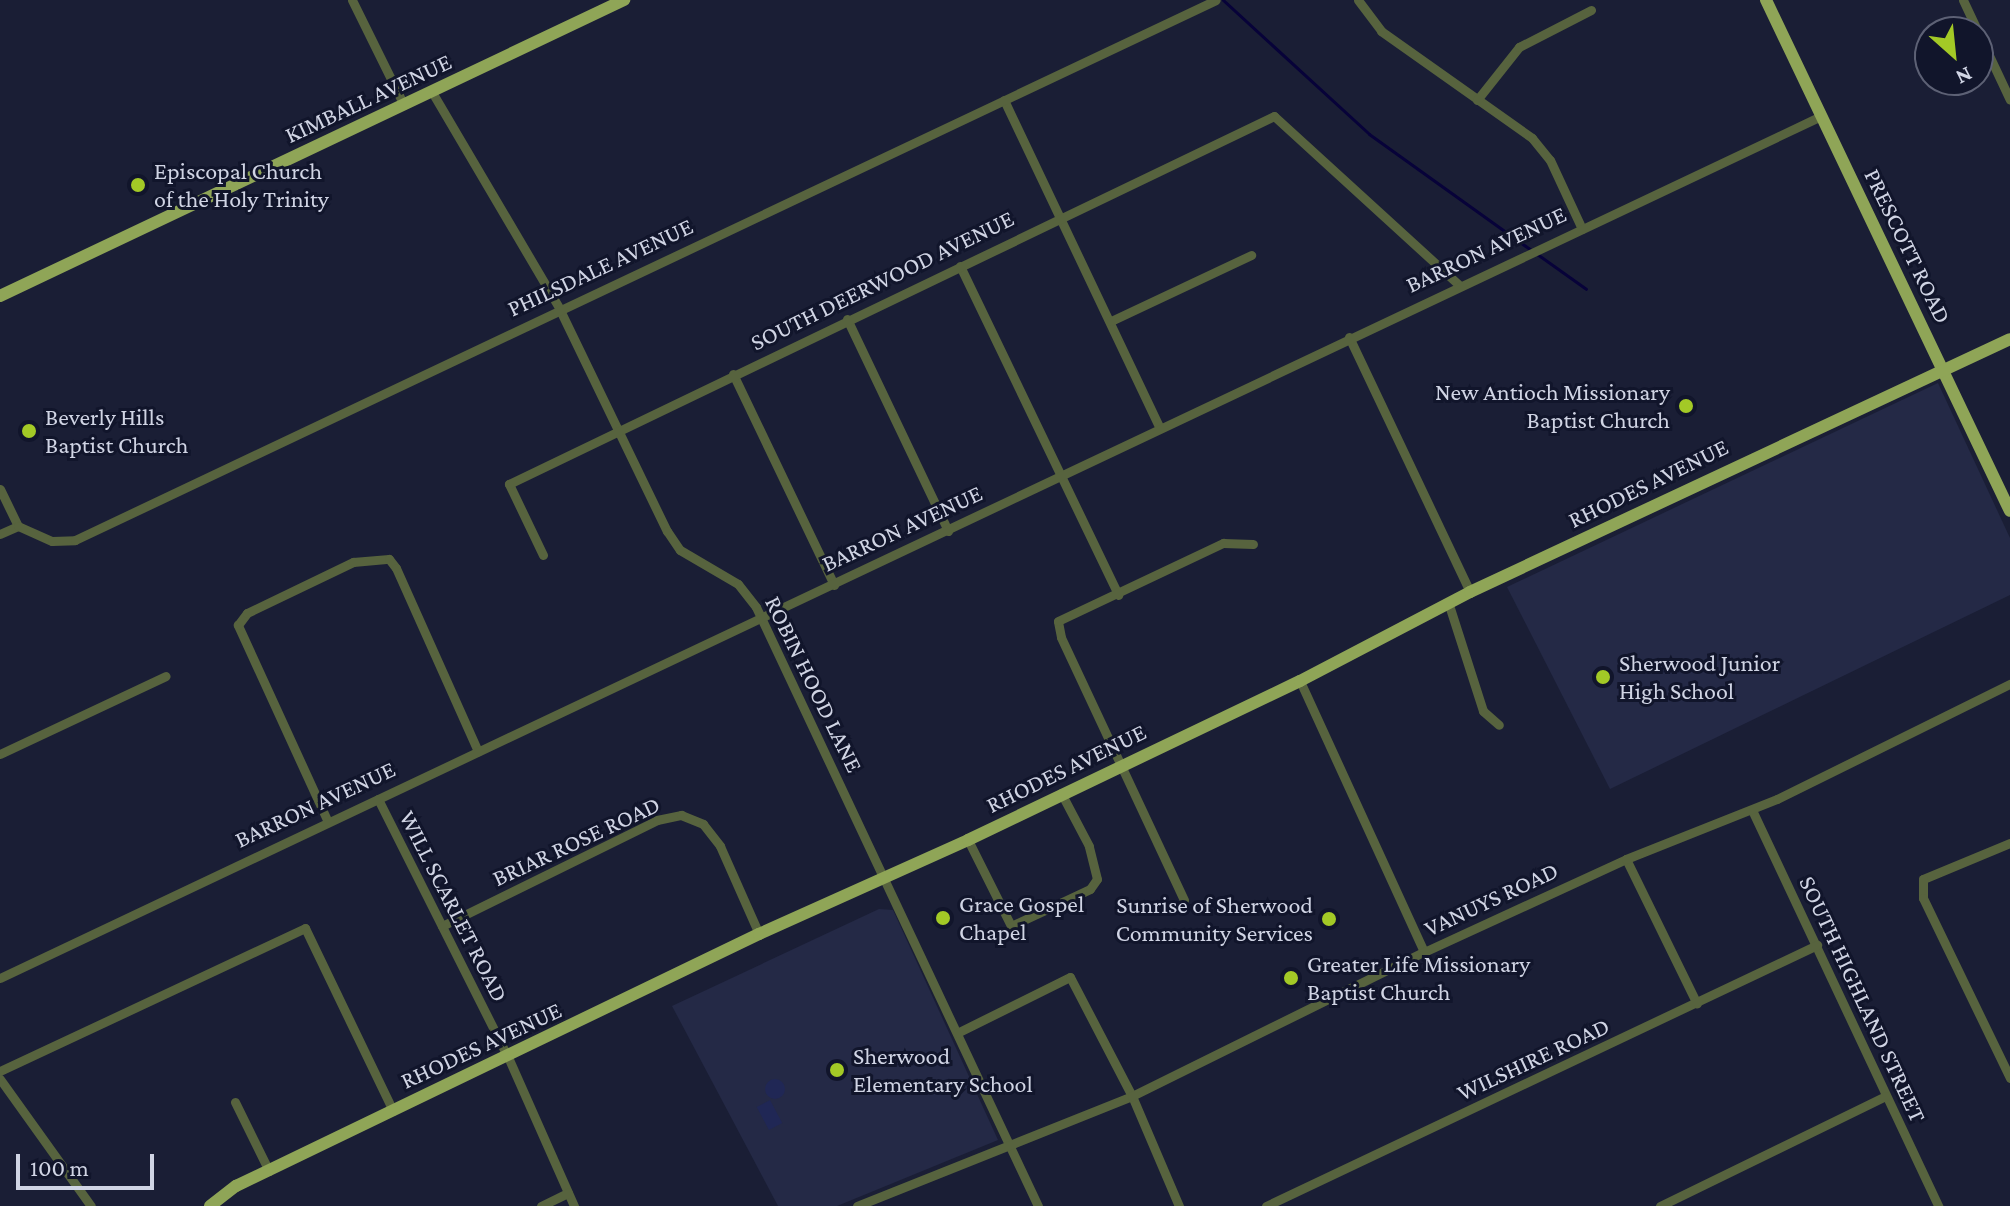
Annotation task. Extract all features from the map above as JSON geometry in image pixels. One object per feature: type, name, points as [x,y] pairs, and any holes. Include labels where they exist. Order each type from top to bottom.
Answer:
[{"type":"main road","name":"KIMBALL AVENUE","points":[[0,296],[624,0]]},
{"type":"main road","name":"PRESCOTT ROAD","points":[[1766,0],[2010,511]]},
{"type":"main road","points":[[1942,367],[2010,339]]},
{"type":"main road","name":"RHODES AVENUE","points":[[210,1206],[236,1186],[759,934],[886,879],[1300,681],[1470,592],[1942,367]]},
{"type":"street","points":[[352,0],[404,105]]},
{"type":"street","name":"PHILSDALE AVENUE","points":[[18,526],[52,541],[75,540],[559,308],[1216,0]]},
{"type":"street","points":[[1358,0],[1381,31],[1532,138],[1550,160],[1582,229]]},
{"type":"street","points":[[1963,0],[2010,100]]},
{"type":"street","points":[[1477,100],[1519,47],[1591,10]]},
{"type":"street","name":"ROBIN HOOD LANE","points":[[432,92],[559,308],[680,550],[738,584],[762,619],[1038,1206]]},
{"type":"street","points":[[1004,100],[1159,427]]},
{"type":"street","name":"SOUTH DEERWOOD AVENUE","points":[[543,555],[509,484],[1274,116],[1459,285]]},
{"type":"street","name":"BARRON AVENUE","points":[[0,978],[1821,116]]},
{"type":"street","points":[[1111,321],[1251,255]]},
{"type":"street","points":[[960,266],[1118,595]]},
{"type":"street","points":[[847,319],[948,531]]},
{"type":"street","points":[[1349,337],[1470,592]]},
{"type":"street","points":[[733,374],[834,585]]},
{"type":"street","points":[[0,489],[18,526],[0,534]]},
{"type":"street","points":[[1184,900],[1061,637],[1058,621],[1223,543],[1253,544]]},
{"type":"street","points":[[328,822],[238,625],[247,613],[353,562],[389,559],[478,751]]},
{"type":"street","points":[[1449,605],[1483,711],[1499,725]]},
{"type":"street","points":[[0,754],[166,676]]},
{"type":"street","points":[[1300,681],[1424,952]]},
{"type":"street","name":"VANUYS ROAD","points":[[857,1206],[1132,1096],[1424,952],[1626,859],[1752,810],[2010,684]]},
{"type":"street","points":[[968,840],[1011,926],[1094,887],[1089,846],[1061,793]]},
{"type":"street","name":"WILL SCARLET ROAD","points":[[378,799],[508,1057],[574,1206]]},
{"type":"street","name":"SOUTH HIGHLAND STREET","points":[[1752,810],[1938,1206]]},
{"type":"street","name":"BRIAR ROSE ROAD","points":[[442,926],[657,820],[681,815],[703,824],[720,846],[759,934]]},
{"type":"street","points":[[2010,843],[1923,879],[1923,898],[2010,1078]]},
{"type":"street","points":[[1626,859],[1697,1004]]},
{"type":"street","points":[[0,1071],[305,928],[393,1111]]},
{"type":"street","name":"WILSHIRE ROAD","points":[[1266,1206],[1817,945]]},
{"type":"street","points":[[957,1033],[1070,977],[1132,1096],[1179,1206]]},
{"type":"street","points":[[0,1079],[91,1206]]},
{"type":"street","points":[[1660,1206],[1886,1096]]},
{"type":"street","points":[[235,1102],[269,1171]]},
{"type":"street","points":[[541,1206],[568,1193]]},
{"type":"shaded area","points":[[1938,383],[2010,538],[2010,595],[1610,789],[1507,587]]},
{"type":"shaded area","name":"Sherwood Elementary School","points":[[879,909],[893,910],[998,1140],[837,1206],[778,1206],[672,1006]]},
{"type":"shaded area","points":[[775,1079],[782,1082],[785,1089],[782,1096],[775,1099],[768,1096],[765,1089],[768,1082]]},
{"type":"shaded area","points":[[770,1100],[782,1123],[769,1130],[757,1107]]},
{"type":"waterway","points":[[1223,0],[1369,134],[1531,250]]},
{"type":"waterway","points":[[1537,254],[1586,289]]},
{"type":"place","name":"Episcopal Church of the Holy Trinity","points":[[138,185]]},
{"type":"place","name":"New Antioch Missionary Baptist Church","points":[[1686,406]]},
{"type":"place","name":"Beverly Hills Baptist Church","points":[[29,431]]},
{"type":"place","name":"Sherwood Junior High School","points":[[1603,677]]},
{"type":"place","name":"Grace Gospel Chapel","points":[[943,918]]},
{"type":"place","name":"Sunrise of Sherwood Community Services","points":[[1329,919]]},
{"type":"place","name":"Greater Life Missionary Baptist Church","points":[[1291,978]]},
{"type":"place","name":"Sherwood Elementary School","points":[[837,1070]]}]
